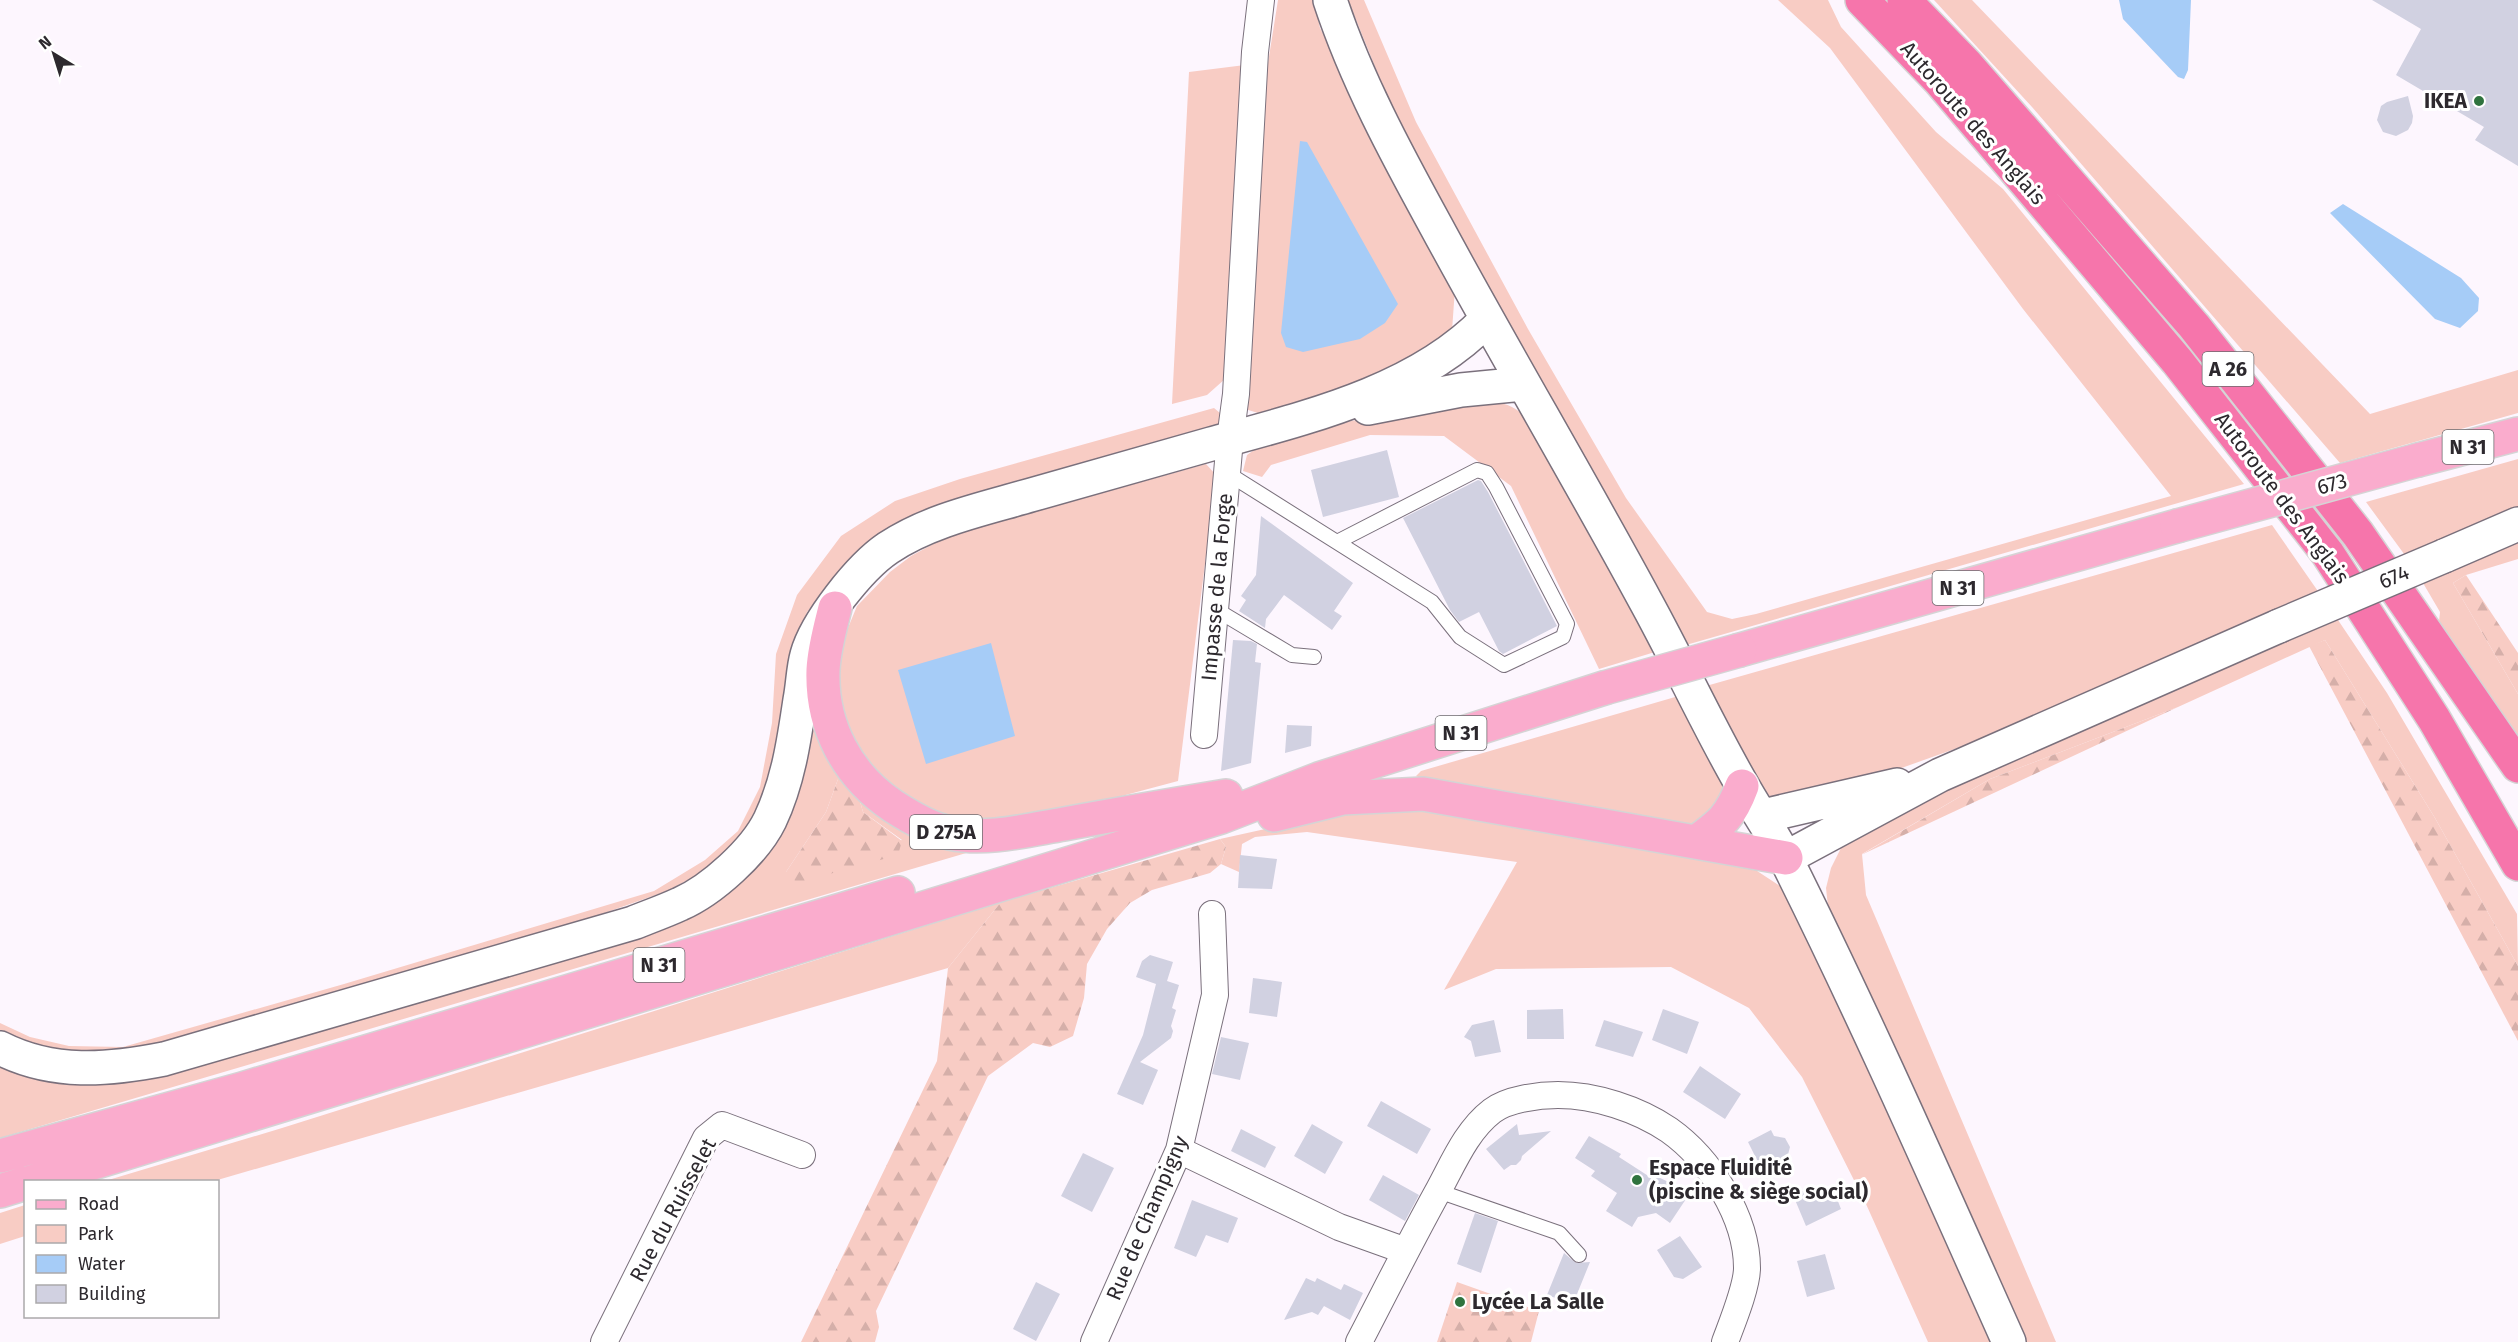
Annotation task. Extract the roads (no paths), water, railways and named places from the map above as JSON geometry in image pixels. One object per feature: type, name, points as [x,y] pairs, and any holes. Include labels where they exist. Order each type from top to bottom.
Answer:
[{"type":"highway","name":"Autoroute des Anglais","points":[[1862,0],[1940,81],[2177,361],[2328,554],[2434,719],[2518,864]]},
{"type":"highway","name":"Autoroute des Anglais","points":[[1904,0],[1967,65],[2194,326],[2358,534],[2518,766]]},
{"type":"main road","name":"673","points":[[1319,779],[1604,688],[2177,526],[2518,434]]},
{"type":"main road","name":"D 275A","points":[[835,608],[823,670],[825,700],[832,730],[843,756],[878,796],[928,825],[951,834],[1017,831],[1226,796]]},
{"type":"main road","name":"N 31","points":[[0,1156],[242,1089],[1226,796],[1319,779]]},
{"type":"main road","name":"N 31","points":[[38,1180],[1221,817],[1319,779]]},
{"type":"main road","points":[[1696,842],[1723,823],[1734,808],[1742,786]]},
{"type":"main road","points":[[1060,867],[1343,798],[1423,794],[1785,858]]},
{"type":"main road","points":[[0,1191],[24,1184]]},
{"type":"street","name":"Impasse de la Forge","points":[[1204,735],[1236,394],[1255,52],[1262,0]]},
{"type":"street","points":[[1330,0],[1355,66],[1377,115],[1486,320],[1647,603],[1742,786],[1785,858],[1856,1003],[2009,1342]]},
{"type":"street","name":"D 275A","points":[[835,608],[855,578],[870,562],[888,548],[926,528],[990,507],[1310,416],[1383,387],[1431,364],[1470,336],[1486,320]]},
{"type":"street","name":"D 275A","points":[[1310,416],[1376,407],[1461,390],[1523,384]]},
{"type":"street","name":"674","points":[[1940,775],[2518,524]]},
{"type":"street","points":[[0,1048],[46,1065],[83,1070],[123,1067],[164,1059],[633,923],[683,903],[714,882],[746,854],[769,822],[788,774],[807,657],[814,636],[835,608]]},
{"type":"street","points":[[1762,816],[1940,775]]},
{"type":"street","points":[[1785,858],[1940,775]]},
{"type":"street","name":"Rue de Champigny","points":[[1094,1342],[1179,1150],[1215,995],[1212,914]]},
{"type":"street","points":[[1359,1342],[1472,1131],[1494,1110],[1536,1095],[1572,1095],[1603,1101],[1669,1130],[1698,1157],[1725,1192],[1740,1230],[1747,1269],[1725,1342]]},
{"type":"street","name":"Rue du Ruisselet","points":[[604,1342],[706,1138],[722,1125],[802,1155]]},
{"type":"street","points":[[1179,1150],[1339,1227],[1406,1251]]},
{"type":"lane","points":[[1227,473],[1432,602],[1460,637],[1503,665],[1563,637],[1567,624],[1487,473],[1477,470],[1337,542]]},
{"type":"lane","points":[[1215,609],[1292,655],[1314,657]]},
{"type":"lane","points":[[1438,1191],[1559,1233],[1579,1255]]},
{"type":"water","points":[[2119,0],[2191,0],[2188,70],[2184,79],[2178,77],[2123,19]]},
{"type":"water","points":[[1300,141],[1307,142],[1398,304],[1385,323],[1360,339],[1303,352],[1286,347],[1281,333]]},
{"type":"water","points":[[2343,204],[2461,278],[2479,298],[2478,311],[2460,328],[2435,319],[2330,213]]},
{"type":"water","points":[[991,643],[1015,736],[926,764],[898,670]]},
{"type":"place","name":"IKEA","points":[[2479,101]]},
{"type":"place","name":"Espace Fluidité (piscine & siège social)","points":[[1637,1180]]},
{"type":"place","name":"Lycée La Salle","points":[[1460,1302]]}]
